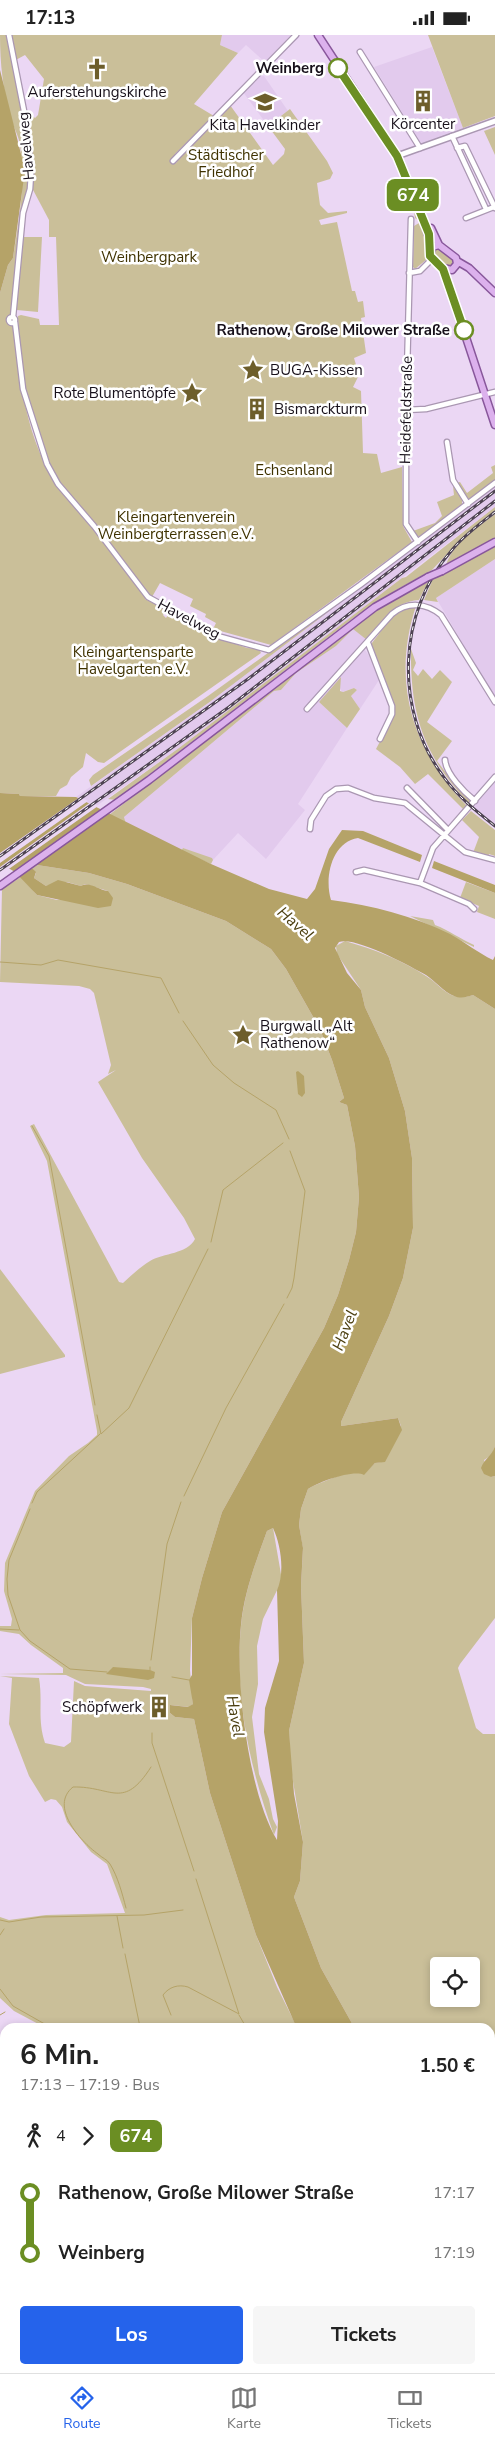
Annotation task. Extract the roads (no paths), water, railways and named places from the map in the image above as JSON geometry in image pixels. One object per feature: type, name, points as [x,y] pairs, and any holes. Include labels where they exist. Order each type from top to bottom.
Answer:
[{"type":"main road","points":[[318,35],[397,156],[422,215],[432,247],[430,254],[432,259],[452,266],[463,263],[495,293]]},
{"type":"main road","points":[[422,215],[439,245],[455,256],[452,266],[452,295],[495,425]]},
{"type":"main road","points":[[432,247],[439,245]]},
{"type":"main road","points":[[2,885],[185,754],[348,627],[396,593],[442,571],[495,542]]},
{"type":"street","name":"Havelweg","points":[[9,35],[25,117],[32,174],[30,189],[22,213],[14,319],[23,389],[51,474],[94,526],[148,597],[221,637],[269,650],[418,542]]},
{"type":"street","points":[[173,161],[296,35]]},
{"type":"street","points":[[360,52],[420,148]]},
{"type":"street","points":[[397,156],[495,121]]},
{"type":"street","points":[[452,136],[486,209]]},
{"type":"street","points":[[457,148],[465,146],[495,208],[486,209],[466,218]]},
{"type":"street","name":"Heidefeldstraße","points":[[411,219],[406,410],[406,525],[418,542]]},
{"type":"street","points":[[409,273],[420,271],[432,259]]},
{"type":"street","points":[[406,410],[426,409],[495,392]]},
{"type":"street","points":[[447,443],[453,480],[468,504]]},
{"type":"street","points":[[418,542],[495,483]]},
{"type":"street","points":[[307,709],[400,608],[409,605],[420,605],[432,609],[445,620],[495,702]]},
{"type":"street","points":[[368,643],[392,706],[392,715],[380,739]]},
{"type":"street","points":[[445,760],[445,765],[460,788],[474,801]]},
{"type":"street","points":[[420,883],[430,852],[495,777]]},
{"type":"street","points":[[310,829],[311,820],[326,796],[336,789],[348,788],[374,798],[404,803],[465,852],[495,860]]},
{"type":"street","points":[[408,788],[448,830]]},
{"type":"street","points":[[356,872],[364,870],[420,883],[469,904],[474,909]]},
{"type":"water","points":[[0,70],[25,170],[13,258],[8,265],[0,293]]},
{"type":"water","name":"Havel","points":[[0,793],[19,794],[20,796],[76,797],[211,864],[269,889],[307,899],[315,889],[329,849],[342,830],[363,831],[422,855],[420,862],[358,838],[349,841],[336,853],[332,862],[329,881],[331,900],[377,908],[407,917],[450,934],[493,960],[495,956],[495,1009],[473,995],[461,998],[450,994],[426,975],[369,947],[347,941],[339,942],[335,948],[347,973],[361,990],[365,1007],[389,1058],[405,1111],[412,1158],[413,1228],[403,1278],[389,1316],[341,1422],[341,1426],[398,1418],[402,1430],[385,1462],[375,1463],[364,1475],[345,1475],[327,1480],[308,1489],[301,1509],[299,1525],[303,1548],[301,1586],[304,1663],[289,1731],[294,1794],[303,1842],[300,1881],[294,1897],[321,1968],[352,2023],[295,2023],[256,1935],[210,1793],[194,1719],[175,1717],[170,1713],[170,1705],[188,1707],[193,1704],[189,1680],[192,1675],[192,1618],[222,1512],[324,1328],[338,1295],[349,1260],[356,1232],[359,1197],[355,1146],[347,1105],[339,1102],[344,1098],[320,1029],[286,969],[271,949],[226,921],[127,884],[89,873],[37,865],[32,868],[36,872],[34,878],[46,886],[58,880],[81,886],[91,885],[108,891],[113,898],[111,906],[98,908],[37,895],[10,869],[0,868]],"holes":[[[273,1528],[280,1551],[281,1576],[277,1590],[279,1661],[265,1708],[264,1732],[278,1821],[277,1840],[258,1794],[251,1766],[242,1705],[240,1648],[241,1625],[248,1589],[267,1531]]]},
{"type":"water","points":[[434,861],[495,885],[495,893],[432,868]]},
{"type":"water","points":[[298,1071],[304,1076],[305,1093],[302,1097],[298,1094],[296,1072]]},
{"type":"water","points":[[495,1446],[495,1476],[491,1477],[484,1474],[481,1468]]},
{"type":"water","points":[[113,1667],[150,1670],[155,1672],[154,1678],[148,1680],[106,1674]]},
{"type":"waterway","points":[[0,962],[41,965],[58,960],[161,978],[179,1013]]},
{"type":"waterway","points":[[183,1021],[213,1065],[234,1083],[276,1110],[289,1139]]},
{"type":"waterway","points":[[32,1126],[49,1156],[95,1405]]},
{"type":"waterway","points":[[211,1242],[223,1190],[283,1143]]},
{"type":"waterway","points":[[287,1298],[294,1278],[305,1191],[290,1151]]},
{"type":"waterway","points":[[97,1415],[101,1434],[129,1408],[208,1249]]},
{"type":"waterway","points":[[184,1496],[226,1408],[284,1304]]},
{"type":"waterway","points":[[32,1503],[37,1492],[100,1434]]},
{"type":"waterway","points":[[151,1660],[167,1544],[181,1502]]},
{"type":"waterway","points":[[30,1509],[9,1560],[7,1579],[8,1595],[20,1630],[30,1641],[70,1669],[107,1672]]},
{"type":"waterway","points":[[0,1629],[19,1630]]},
{"type":"waterway","points":[[172,1677],[189,1680]]},
{"type":"waterway","points":[[152,1733],[152,1743],[194,1871]]},
{"type":"waterway","points":[[126,1908],[113,1869],[76,1832],[70,1823],[64,1804],[66,1795],[73,1787],[116,1793],[132,1789],[151,1767]]},
{"type":"waterway","points":[[171,2015],[163,1995],[171,1988],[177,1986],[188,1987],[239,2014],[196,1879]]},
{"type":"waterway","points":[[0,1920],[9,1922],[41,1917],[144,1915],[183,1910]]},
{"type":"waterway","points":[[117,1916],[123,1948]]},
{"type":"waterway","points":[[0,1935],[4,1929]]},
{"type":"waterway","points":[[125,1954],[139,2023]]},
{"type":"waterway","points":[[0,1989],[13,2006],[43,2023]]},
{"type":"waterway","points":[[0,2015],[5,2012]]},
{"type":"waterway","points":[[239,2015],[244,2023]]},
{"type":"railway","points":[[0,856],[248,679],[495,491]]},
{"type":"railway","points":[[0,870],[229,707],[495,501]]},
{"type":"railway","points":[[495,512],[462,539],[434,575],[421,602],[412,631],[408,661],[410,692],[416,722],[427,750],[454,790],[495,826]]},
{"type":"place","name":"Weinberg","points":[[338,68]]},
{"type":"place","name":"Auferstehungskirche","points":[[97,69]]},
{"type":"place","name":"Körcenter","points":[[423,101]]},
{"type":"place","name":"Kita Havelkinder","points":[[265,102]]},
{"type":"place","name":"Rathenow, Große Milower Straße","points":[[464,330]]},
{"type":"place","name":"BUGA-Kissen","points":[[253,370]]},
{"type":"place","name":"Rote Blumentöpfe","points":[[192,393]]},
{"type":"place","name":"Bismarckturm","points":[[257,409]]},
{"type":"place","name":"Burgwall „Alt Rathenow“","points":[[243,1035]]},
{"type":"place","name":"Schöpfwerk","points":[[159,1707]]},
{"type":"park label","name":"Städtischer Friedhof","points":[[226,164]]},
{"type":"park label","name":"Weinbergpark","points":[[149,257]]},
{"type":"park label","name":"Echsenland","points":[[294,470]]},
{"type":"park label","name":"Kleingartenverein Weinbergterrassen e.V.","points":[[176,526]]},
{"type":"park label","name":"Kleingartensparte Havelgarten e.V.","points":[[133,660]]}]
